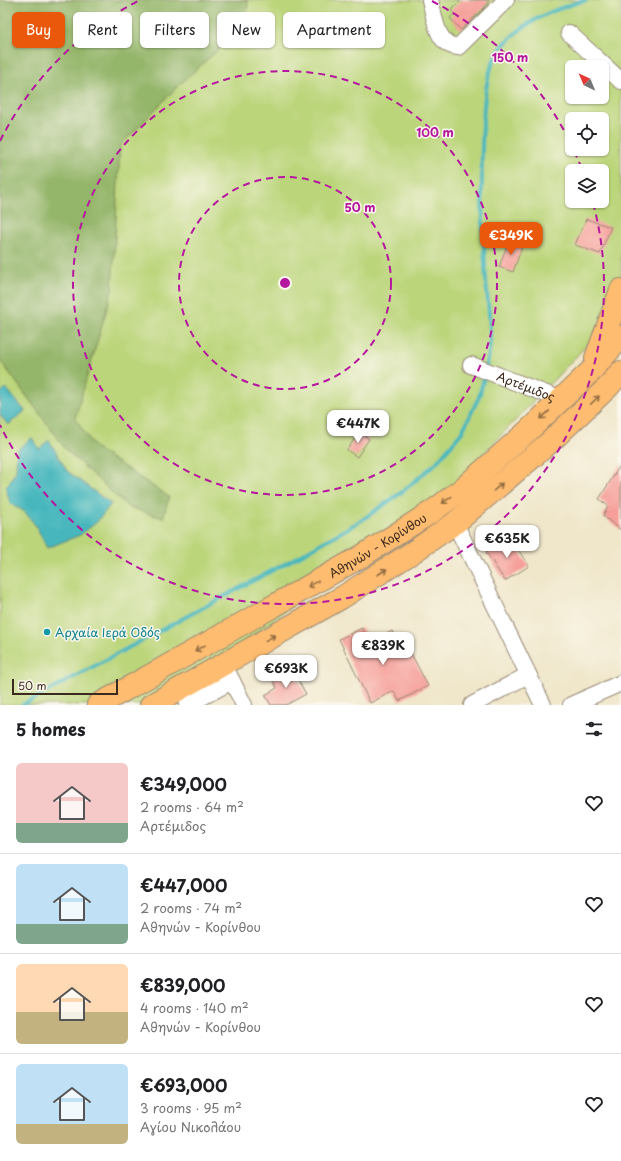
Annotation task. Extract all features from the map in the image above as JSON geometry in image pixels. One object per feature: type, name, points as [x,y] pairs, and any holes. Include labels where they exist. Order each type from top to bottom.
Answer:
[{"type":"highway","points":[[591,371],[621,290]]},
{"type":"highway","name":"Αθηνών - Κορίνθου","points":[[98,705],[400,533],[461,490],[528,431],[591,371],[621,337]]},
{"type":"highway","name":"Αθηνών - Κορίνθου","points":[[151,705],[227,673],[455,523],[549,443],[609,386],[621,372]]},
{"type":"street","points":[[430,0],[440,36],[451,47],[458,47],[506,0]]},
{"type":"street","points":[[569,32],[621,81]]},
{"type":"street","name":"Αρτέμιδος","points":[[471,365],[562,400]]},
{"type":"street","points":[[455,523],[542,705]]},
{"type":"street","points":[[187,705],[227,673],[244,705]]},
{"type":"street","points":[[472,705],[528,675]]},
{"type":"street","points":[[571,705],[621,683]]},
{"type":"green space","points":[[0,0],[621,0],[621,309],[454,485],[160,705],[0,705]]},
{"type":"green space","points":[[0,0],[248,0],[248,12],[217,12],[217,48],[220,48],[180,84],[120,146],[112,291],[75,418],[94,447],[169,497],[163,518],[128,507],[67,451],[0,360]]},
{"type":"water","points":[[6,388],[25,411],[8,425],[0,415],[0,393]]},
{"type":"water","points":[[32,438],[39,449],[49,440],[67,471],[111,504],[97,522],[80,535],[47,548],[36,526],[25,512],[10,503],[6,488],[16,471],[17,450]]},
{"type":"building","points":[[461,0],[489,0],[484,8],[461,30],[450,18],[454,14],[451,10]]},
{"type":"building","points":[[586,219],[611,227],[600,254],[575,245]]},
{"type":"building","points":[[509,240],[523,244],[513,272],[499,267]]},
{"type":"building","points":[[359,432],[369,439],[357,457],[347,450]]},
{"type":"building","points":[[621,464],[621,530],[603,516],[608,506],[599,499]]},
{"type":"building","points":[[509,536],[529,566],[505,581],[486,552]]},
{"type":"building","points":[[362,628],[369,643],[392,631],[396,639],[402,636],[428,686],[399,701],[394,691],[370,703],[339,639]]},
{"type":"building","points":[[291,668],[306,694],[286,705],[271,705],[265,695],[277,688],[272,679]]},
{"type":"waterway","points":[[486,367],[490,346],[490,324],[483,230],[482,147],[487,82],[495,58],[509,39],[529,23],[540,17],[563,7],[587,0]]},
{"type":"waterway","points":[[22,705],[301,555],[362,520],[402,492],[436,463],[462,432],[479,397],[485,374]]},
{"type":"place","name":"Αρχαία Ιερά Οδός","points":[[47,632]]}]
